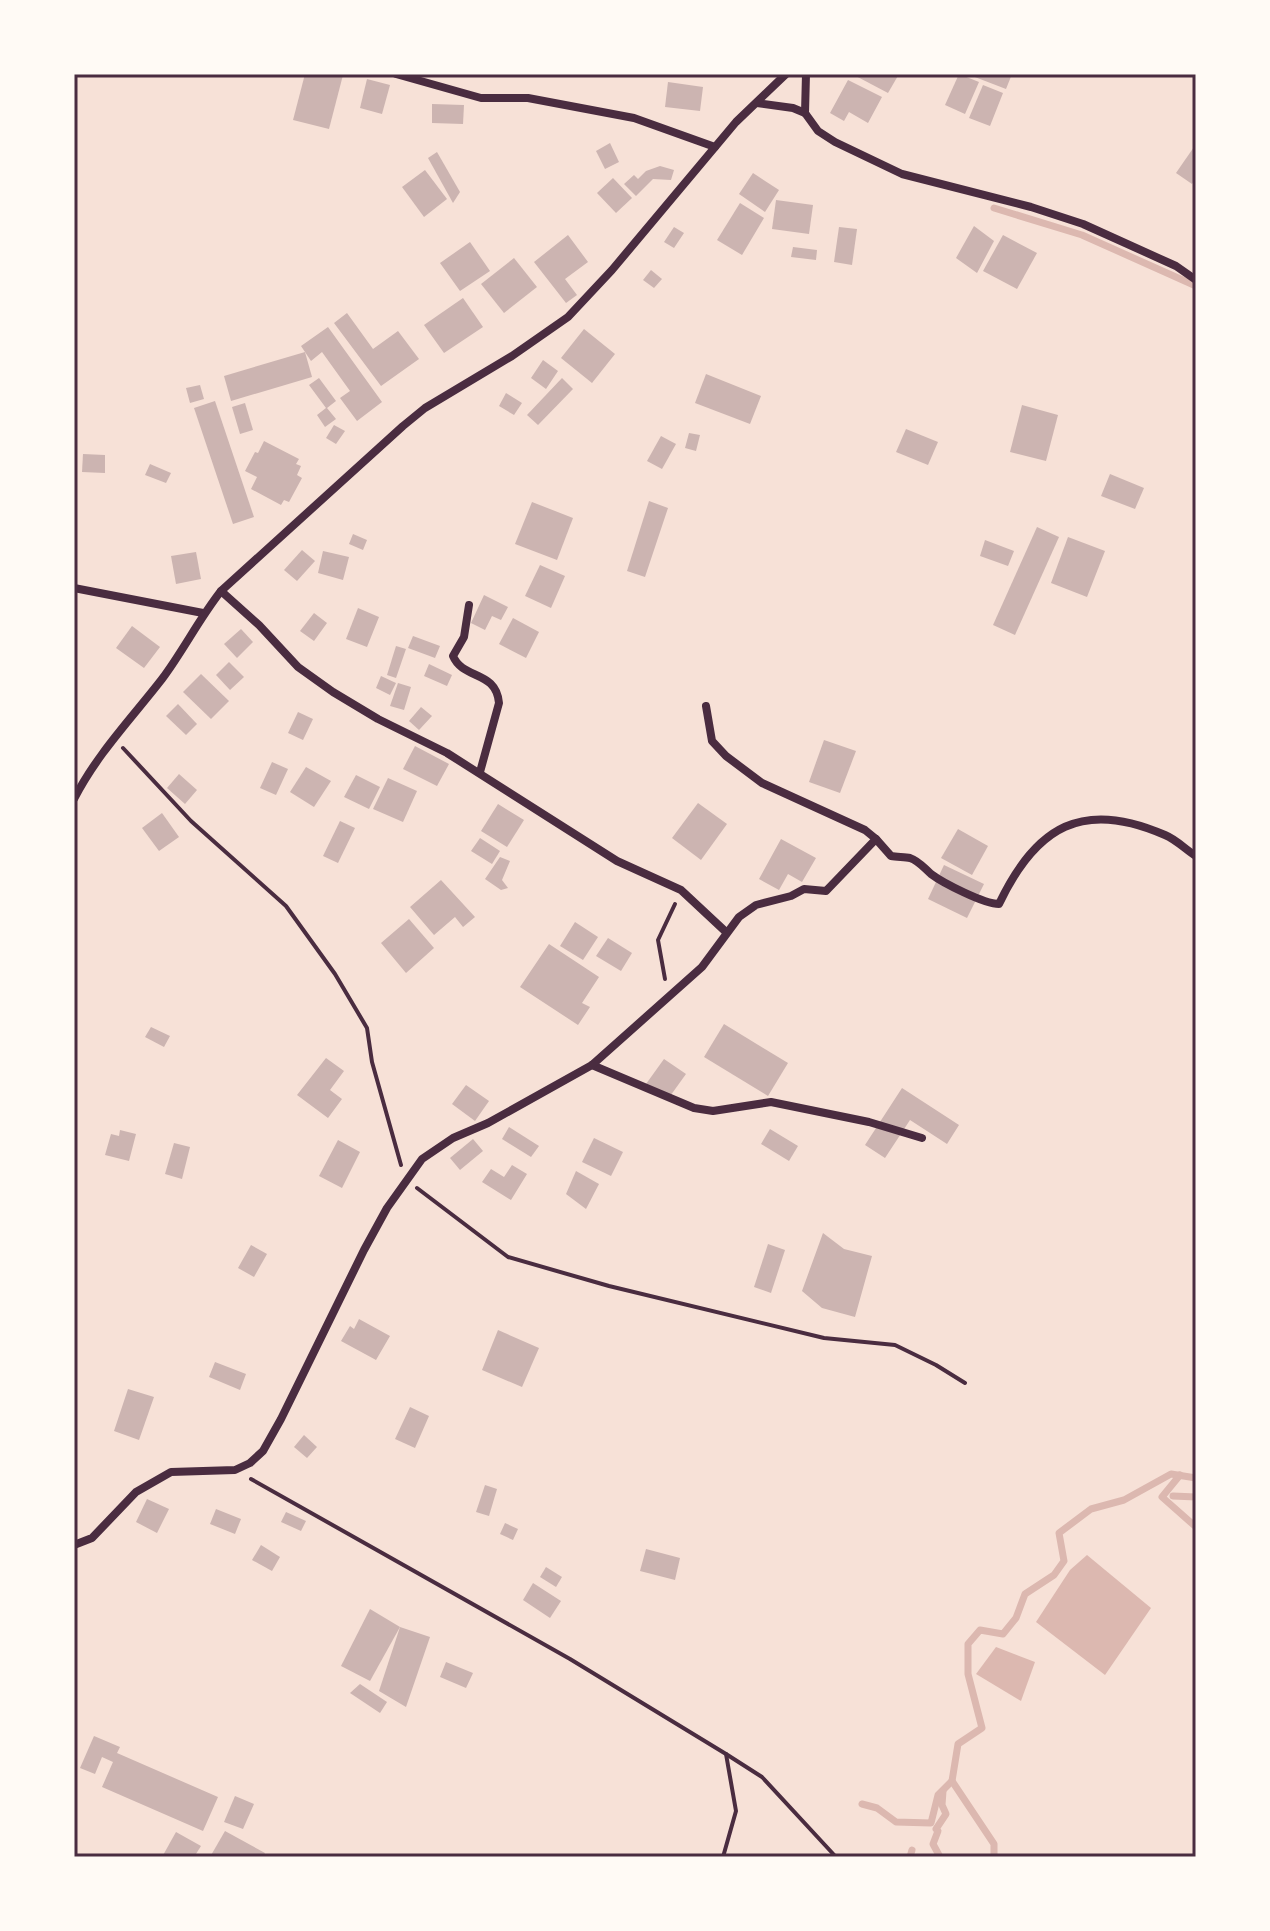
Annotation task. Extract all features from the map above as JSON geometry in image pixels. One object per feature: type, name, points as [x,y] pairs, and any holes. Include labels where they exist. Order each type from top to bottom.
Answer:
[{"type":"street","points":[[396,74],[481,98],[528,98],[634,118],[715,147]]},
{"type":"street","points":[[74,799],[89,769],[164,677],[203,613],[221,591],[425,408],[512,356],[568,317],[612,270],[715,147],[786,74]]},
{"type":"street","points":[[805,113],[806,74]]},
{"type":"street","points":[[757,103],[793,108],[805,113],[824,136],[886,168],[1083,224],[1176,266],[1196,280]]},
{"type":"street","points":[[74,588],[203,613]]},
{"type":"street","points":[[221,591],[259,625],[298,667],[333,692],[480,772],[617,861],[681,890],[726,932]]},
{"type":"street","points":[[469,605],[464,637],[453,656],[456,663],[493,684],[499,703],[480,772]]},
{"type":"street","points":[[706,706],[712,741],[726,756],[762,783],[865,830],[891,856],[910,858],[976,900],[999,904],[1014,874],[1033,850],[1074,821],[1096,817],[1132,824],[1164,834],[1196,856]]},
{"type":"street","points":[[74,1545],[92,1538],[136,1492],[171,1472],[235,1470],[250,1463],[263,1451],[364,1250],[387,1208],[422,1159],[453,1138],[488,1123],[592,1065],[702,967],[739,917],[756,905],[791,896],[804,889],[808,892],[826,891],[876,839]]},
{"type":"street","points":[[592,1065],[694,1108],[713,1111],[771,1102],[869,1122],[922,1138]]},
{"type":"path","points":[[114,738],[191,821],[286,906],[335,974],[367,1028],[372,1062],[391,1135],[407,1180],[508,1257],[609,1286],[824,1338],[895,1345],[965,1383]]},
{"type":"path","points":[[669,997],[658,940],[681,890]]},
{"type":"path","points":[[235,1470],[570,1659],[762,1777],[836,1857]]},
{"type":"path","points":[[723,1857],[736,1811],[726,1754]]},
{"type":"shaded area","points":[[1087,1555],[1151,1608],[1105,1675],[1036,1622],[1070,1570]]},
{"type":"shaded area","points":[[996,1647],[1035,1662],[1021,1701],[976,1674]]},
{"type":"building","points":[[305,74],[343,75],[329,129],[293,120]]},
{"type":"building","points":[[852,74],[899,74],[888,93]]},
{"type":"building","points":[[959,74],[979,82],[965,114],[945,105]]},
{"type":"building","points":[[967,74],[1012,74],[1006,89]]},
{"type":"building","points":[[367,79],[390,85],[382,114],[360,108]]},
{"type":"building","points":[[848,80],[882,97],[868,123],[849,112],[844,121],[830,113]]},
{"type":"building","points":[[668,82],[703,87],[700,111],[665,107]]},
{"type":"building","points":[[983,85],[1003,93],[990,126],[969,118]]},
{"type":"building","points":[[432,104],[464,105],[463,124],[432,123]]},
{"type":"building","points":[[610,143],[619,162],[605,169],[596,151]]},
{"type":"building","points":[[1196,144],[1196,178],[1192,184],[1176,173]]},
{"type":"building","points":[[437,152],[460,192],[453,203],[428,158]]},
{"type":"building","points":[[660,166],[674,170],[671,180],[653,179],[636,196],[624,184],[634,175],[638,179],[646,171]]},
{"type":"building","points":[[425,170],[447,199],[424,217],[402,187]]},
{"type":"building","points":[[753,173],[779,190],[765,212],[739,194]]},
{"type":"building","points":[[613,178],[632,198],[616,213],[597,193]]},
{"type":"building","points":[[776,200],[813,205],[809,234],[772,229]]},
{"type":"building","points":[[740,203],[764,218],[742,255],[717,240]]},
{"type":"building","points":[[974,226],[994,241],[977,273],[956,258]]},
{"type":"building","points":[[674,227],[684,233],[674,248],[664,242]]},
{"type":"building","points":[[839,227],[857,229],[852,265],[834,262]]},
{"type":"building","points":[[568,235],[588,262],[565,279],[577,295],[566,303],[534,262]]},
{"type":"building","points":[[1003,235],[1037,253],[1017,289],[983,271]]},
{"type":"building","points":[[470,242],[490,271],[460,291],[440,263]]},
{"type":"building","points":[[793,247],[817,250],[816,260],[791,257]]},
{"type":"building","points":[[514,258],[537,287],[504,313],[481,284]]},
{"type":"building","points":[[651,270],[662,279],[654,288],[643,280]]},
{"type":"building","points":[[463,298],[483,327],[444,353],[424,325]]},
{"type":"building","points":[[347,313],[373,349],[398,331],[419,359],[381,386],[334,323]]},
{"type":"building","points":[[328,327],[382,402],[357,421],[340,398],[350,391],[322,352],[311,361],[301,346]]},
{"type":"building","points":[[584,329],[615,354],[592,383],[561,358]]},
{"type":"building","points":[[305,352],[312,377],[231,401],[224,376]]},
{"type":"building","points":[[543,360],[558,371],[546,389],[531,378]]},
{"type":"building","points":[[706,374],[761,396],[750,424],[695,403]]},
{"type":"building","points":[[319,378],[336,401],[327,408],[336,419],[325,427],[317,415],[326,408],[309,385]]},
{"type":"building","points":[[562,378],[573,389],[538,425],[527,415]]},
{"type":"building","points":[[200,385],[204,399],[190,403],[186,388]]},
{"type":"building","points":[[506,393],[522,403],[514,415],[499,406]]},
{"type":"building","points":[[215,401],[254,517],[233,524],[194,408]]},
{"type":"building","points":[[245,403],[253,430],[240,434],[232,407]]},
{"type":"building","points":[[1022,405],[1058,415],[1046,461],[1010,452]]},
{"type":"building","points":[[334,425],[345,431],[336,444],[326,438]]},
{"type":"building","points":[[906,429],[938,442],[928,465],[896,452]]},
{"type":"building","points":[[689,433],[700,435],[696,451],[685,448]]},
{"type":"building","points":[[661,436],[676,444],[662,469],[647,461]]},
{"type":"building","points":[[264,441],[299,459],[296,464],[301,466],[297,475],[302,478],[289,502],[284,500],[281,505],[251,489],[257,477],[245,471]]},
{"type":"building","points":[[83,454],[105,455],[105,473],[82,472]]},
{"type":"building","points":[[150,464],[171,473],[166,483],[145,475]]},
{"type":"building","points":[[1110,474],[1144,488],[1135,509],[1101,496]]},
{"type":"building","points":[[649,501],[668,508],[645,577],[627,571]]},
{"type":"building","points":[[532,502],[573,518],[557,560],[515,544]]},
{"type":"building","points":[[1037,527],[1059,537],[1015,635],[993,625]]},
{"type":"building","points":[[353,534],[367,540],[363,550],[349,544]]},
{"type":"building","points":[[1068,537],[1105,551],[1087,597],[1051,583]]},
{"type":"building","points":[[985,540],[1014,551],[1008,566],[980,556]]},
{"type":"building","points":[[302,550],[315,561],[297,581],[284,570]]},
{"type":"building","points":[[323,551],[349,557],[343,580],[318,573]]},
{"type":"building","points":[[196,552],[201,579],[176,584],[171,556]]},
{"type":"building","points":[[540,565],[565,576],[551,608],[525,596]]},
{"type":"building","points":[[484,595],[508,607],[501,620],[492,616],[485,630],[471,623]]},
{"type":"building","points":[[358,608],[379,617],[367,647],[346,639]]},
{"type":"building","points":[[314,613],[327,623],[314,641],[300,631]]},
{"type":"building","points":[[513,618],[539,632],[526,658],[499,644]]},
{"type":"building","points":[[132,626],[160,647],[144,668],[116,648]]},
{"type":"building","points":[[241,629],[253,642],[237,658],[224,644]]},
{"type":"building","points":[[413,636],[440,646],[435,658],[408,648]]},
{"type":"building","points":[[396,646],[406,649],[396,678],[387,675]]},
{"type":"building","points":[[229,662],[244,677],[230,690],[216,675]]},
{"type":"building","points":[[429,664],[452,675],[447,686],[424,676]]},
{"type":"building","points":[[201,674],[229,701],[211,719],[183,692]]},
{"type":"building","points":[[381,676],[396,683],[390,695],[376,688]]},
{"type":"building","points":[[398,683],[411,687],[404,710],[390,706]]},
{"type":"building","points":[[178,704],[197,724],[186,735],[166,716]]},
{"type":"building","points":[[421,707],[432,716],[419,730],[409,721]]},
{"type":"building","points":[[298,712],[313,719],[303,740],[288,733]]},
{"type":"building","points":[[824,740],[856,751],[840,793],[809,782]]},
{"type":"building","points":[[415,746],[449,764],[437,786],[403,769]]},
{"type":"building","points":[[272,762],[288,769],[276,795],[260,788]]},
{"type":"building","points":[[306,767],[331,781],[314,807],[290,792]]},
{"type":"building","points":[[179,774],[197,790],[185,804],[167,788]]},
{"type":"building","points":[[356,775],[380,787],[369,809],[344,797]]},
{"type":"building","points":[[388,778],[417,791],[403,822],[373,809]]},
{"type":"building","points":[[698,803],[727,824],[701,860],[672,838]]},
{"type":"building","points":[[498,804],[524,820],[507,847],[481,831]]},
{"type":"building","points":[[162,813],[179,837],[159,851],[142,828]]},
{"type":"building","points":[[340,821],[355,828],[338,863],[323,856]]},
{"type":"building","points":[[958,829],[988,846],[972,875],[941,858]]},
{"type":"building","points":[[480,838],[500,851],[492,864],[471,851]]},
{"type":"building","points":[[781,839],[816,858],[802,882],[788,874],[779,890],[759,879]]},
{"type":"building","points":[[500,857],[510,861],[502,880],[508,888],[501,890],[485,879]]},
{"type":"building","points":[[944,865],[984,884],[967,918],[928,899]]},
{"type":"building","points":[[441,880],[475,917],[463,927],[455,917],[434,935],[410,907]]},
{"type":"building","points":[[409,919],[434,948],[406,973],[381,943]]},
{"type":"building","points":[[575,922],[598,937],[583,960],[560,946]]},
{"type":"building","points":[[608,938],[632,953],[621,971],[596,956]]},
{"type":"building","points":[[549,944],[599,977],[582,1003],[590,1007],[578,1025],[520,987]]},
{"type":"building","points":[[724,1024],[788,1063],[768,1096],[704,1057]]},
{"type":"building","points":[[151,1027],[170,1036],[164,1047],[145,1037]]},
{"type":"building","points":[[326,1058],[344,1071],[330,1090],[342,1099],[328,1118],[297,1095]]},
{"type":"building","points":[[664,1059],[686,1074],[668,1099],[646,1084]]},
{"type":"building","points":[[466,1085],[489,1101],[475,1121],[452,1104]]},
{"type":"building","points":[[902,1088],[959,1125],[947,1144],[910,1120],[885,1158],[865,1145]]},
{"type":"building","points":[[509,1127],[539,1146],[531,1157],[502,1139]]},
{"type":"building","points":[[770,1129],[798,1146],[789,1161],[761,1144]]},
{"type":"building","points":[[120,1130],[136,1134],[129,1161],[105,1155],[111,1134],[119,1136]]},
{"type":"building","points":[[594,1138],[623,1152],[611,1176],[582,1162]]},
{"type":"building","points":[[473,1139],[483,1151],[460,1170],[450,1158]]},
{"type":"building","points":[[338,1140],[360,1152],[342,1188],[319,1176]]},
{"type":"building","points":[[174,1143],[190,1147],[182,1179],[165,1174]]},
{"type":"building","points":[[512,1165],[527,1174],[511,1200],[482,1182],[491,1169],[504,1177]]},
{"type":"building","points":[[576,1171],[599,1184],[586,1209],[566,1194]]},
{"type":"building","points":[[823,1233],[844,1249],[872,1256],[855,1317],[822,1308],[802,1291]]},
{"type":"building","points":[[768,1244],[785,1250],[771,1293],[754,1287]]},
{"type":"building","points":[[251,1245],[267,1254],[254,1277],[238,1268]]},
{"type":"building","points":[[359,1319],[390,1336],[376,1360],[341,1341],[350,1326],[354,1329]]},
{"type":"building","points":[[498,1330],[539,1348],[522,1387],[482,1370]]},
{"type":"building","points":[[215,1362],[246,1374],[240,1390],[209,1377]]},
{"type":"building","points":[[128,1389],[154,1397],[139,1440],[114,1431]]},
{"type":"building","points":[[410,1407],[429,1416],[415,1448],[395,1439]]},
{"type":"building","points":[[304,1435],[317,1447],[307,1458],[294,1447]]},
{"type":"building","points":[[485,1485],[497,1489],[489,1516],[476,1512]]},
{"type":"building","points":[[147,1499],[169,1509],[157,1533],[136,1522]]},
{"type":"building","points":[[216,1509],[241,1519],[235,1534],[210,1524]]},
{"type":"building","points":[[286,1512],[306,1521],[301,1531],[281,1522]]},
{"type":"building","points":[[505,1523],[518,1529],[513,1540],[500,1534]]},
{"type":"building","points":[[261,1545],[280,1557],[272,1571],[252,1560]]},
{"type":"building","points":[[646,1549],[680,1558],[675,1580],[640,1571]]},
{"type":"building","points":[[546,1567],[562,1577],[556,1587],[540,1577]]},
{"type":"building","points":[[533,1583],[561,1601],[550,1618],[523,1600]]},
{"type":"building","points":[[370,1609],[400,1627],[370,1681],[341,1666]]},
{"type":"building","points":[[400,1627],[430,1637],[406,1707],[379,1691]]},
{"type":"building","points":[[446,1662],[473,1673],[466,1688],[440,1677]]},
{"type":"building","points":[[360,1684],[387,1702],[380,1713],[350,1693]]},
{"type":"building","points":[[94,1736],[120,1747],[117,1753],[218,1797],[203,1831],[102,1787],[113,1762],[102,1757],[95,1774],[80,1768]]},
{"type":"building","points":[[235,1796],[254,1804],[243,1829],[224,1822]]},
{"type":"building","points":[[225,1831],[265,1853],[263,1857],[210,1857]]},
{"type":"building","points":[[176,1832],[201,1846],[194,1857],[162,1857]]},
{"type":"waterway","points":[[994,208],[1082,235],[1196,286]]},
{"type":"waterway","points":[[994,1857],[994,1844],[952,1781],[958,1744],[982,1728],[968,1674],[968,1644],[980,1630],[1003,1634],[1016,1618],[1025,1594],[1054,1575],[1064,1561],[1059,1533],[1091,1509],[1124,1500],[1171,1474],[1196,1478]]},
{"type":"waterway","points":[[1180,1475],[1162,1497],[1196,1527]]},
{"type":"waterway","points":[[1173,1496],[1196,1497]]},
{"type":"waterway","points":[[862,1804],[877,1808],[896,1822],[931,1823],[938,1795],[952,1781]]},
{"type":"waterway","points":[[940,1857],[933,1844],[936,1829],[946,1814],[942,1805],[943,1791]]},
{"type":"waterway","points":[[910,1857],[912,1850]]}]
